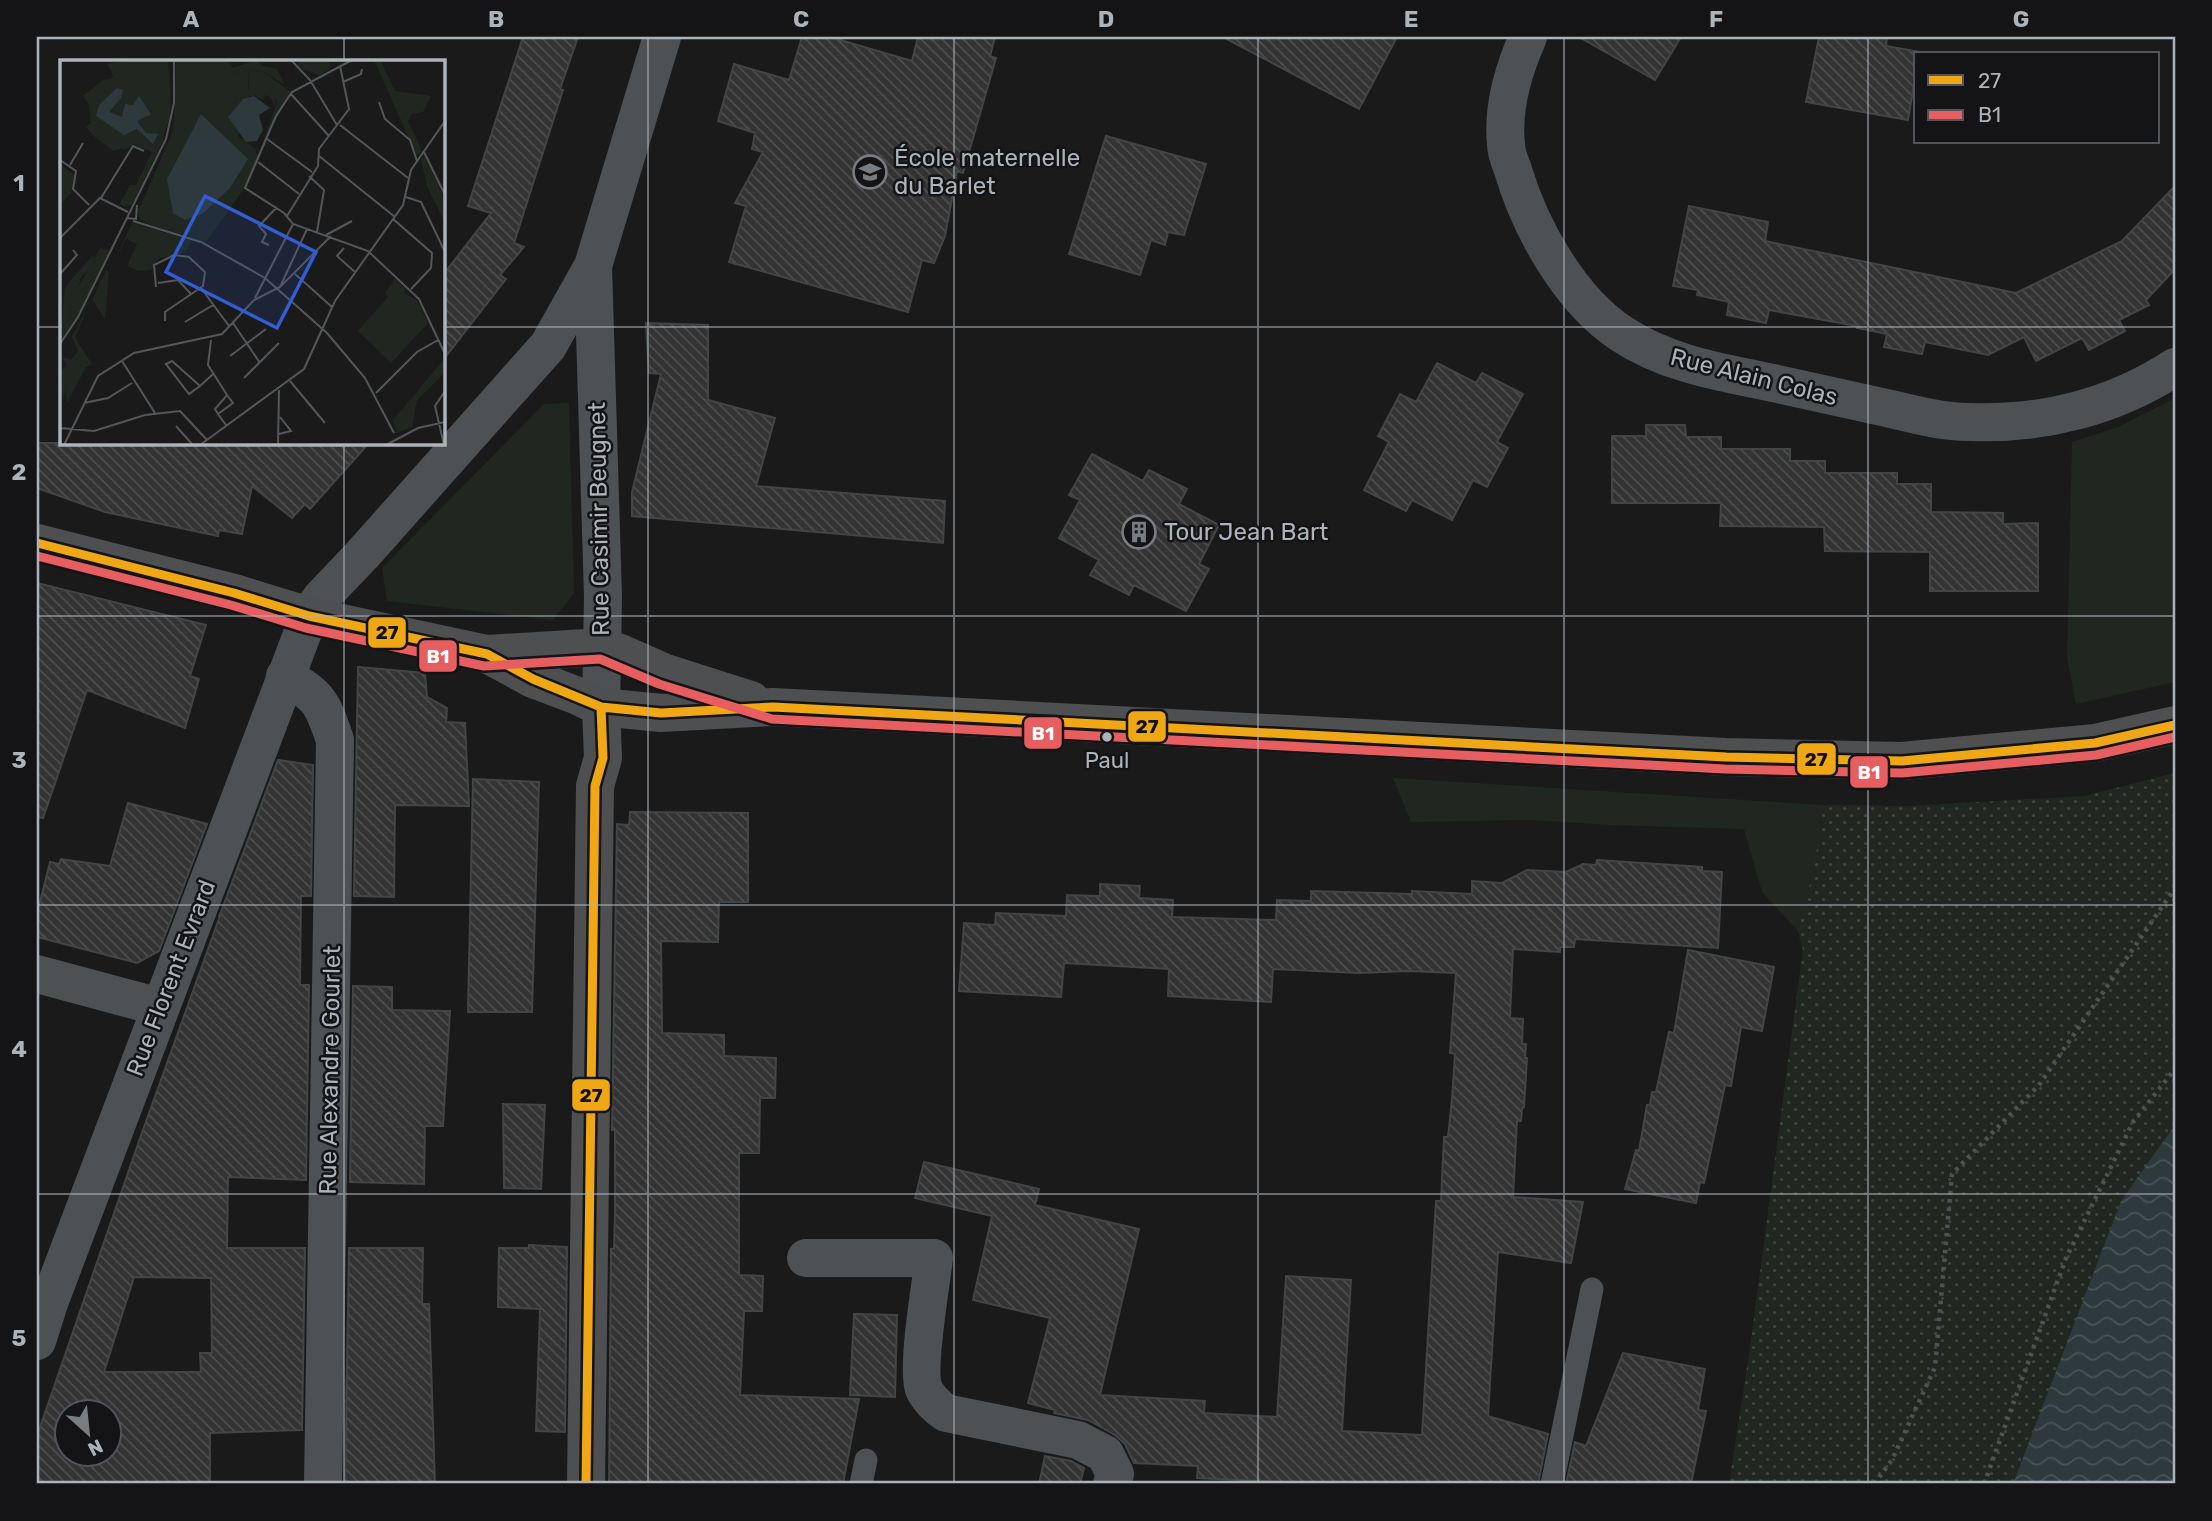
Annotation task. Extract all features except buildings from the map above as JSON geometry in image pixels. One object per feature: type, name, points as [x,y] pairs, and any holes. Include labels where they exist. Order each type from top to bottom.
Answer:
[{"type":"street","points":[[593,266],[662,37]]},
{"type":"street","name":"Rue Alain Colas","points":[[1528,37],[1516,64],[1506,105],[1506,146],[1521,198],[1539,236],[1576,290],[1620,333],[1651,351],[1687,364],[1912,414],[1968,422],[2022,421],[2071,414],[2117,398],[2175,367]]},
{"type":"street","name":"Rue Florent Evrard","points":[[37,1340],[309,616],[321,598],[548,346],[593,266]]},
{"type":"street","name":"Rue Casimir Beugnet","points":[[586,1484],[595,786],[603,758],[593,266]]},
{"type":"street","points":[[548,346],[595,356]]},
{"type":"street","points":[[37,543],[234,593],[309,616],[486,654],[602,648],[663,672],[773,707]]},
{"type":"street","points":[[486,654],[533,679],[601,707],[661,713],[773,707],[1726,757],[1902,761],[2095,743],[2175,725]]},
{"type":"street","name":"Rue Alexandre Gourlet","points":[[285,676],[313,693],[325,710],[335,740],[323,1484]]},
{"type":"street","points":[[37,974],[160,1007]]},
{"type":"street","points":[[806,1258],[934,1258],[922,1369],[924,1389],[938,1408],[946,1413],[1078,1440],[1105,1454],[1115,1474],[1112,1484]]},
{"type":"lane","points":[[1552,1484],[1592,1289]]},
{"type":"lane","points":[[861,1484],[866,1460]]},
{"type":"path","points":[[1874,1484],[1892,1460],[1935,1367],[1952,1174],[2039,1085],[2175,888]]},
{"type":"path","points":[[1984,1484],[2066,1258],[2133,1122],[2175,1069]]},
{"type":"shaded area","points":[[2175,398],[2175,682],[2076,704],[2067,658],[2072,442],[2118,427]]},
{"type":"shaded area","points":[[569,403],[574,593],[553,620],[387,601],[382,568],[544,404]]},
{"type":"shaded area","points":[[2175,773],[2175,1484],[1729,1484],[1750,1348],[1803,950],[1798,931],[1815,865],[1822,805],[1906,806],[2084,796]]},
{"type":"shaded area","points":[[1393,778],[1822,805],[1906,806],[1750,1348],[1803,950],[1798,931],[1762,892],[1744,829],[1530,820],[1411,822]]},
{"type":"water","points":[[2175,1125],[2175,1484],[2013,1484],[2121,1201]]},
{"type":"transit line","name":"27","points":[[37,543],[234,593],[309,616],[487,654],[533,679],[601,707],[661,713],[773,707],[1726,757],[1902,761],[2095,743],[2175,725]]},
{"type":"transit line","name":"B1","points":[[37,556],[231,605],[306,628],[484,666],[600,659],[659,684],[772,719],[1725,769],[1902,773],[2096,755],[2175,737]]},
{"type":"transit line","name":"27","points":[[586,1484],[595,786],[603,758],[601,707]]},
{"type":"place","name":"École maternelle du Barlet","points":[[870,172]]},
{"type":"place","name":"Tour Jean Bart","points":[[1139,532]]},
{"type":"place","name":"Paul","points":[[1107,737]]}]
